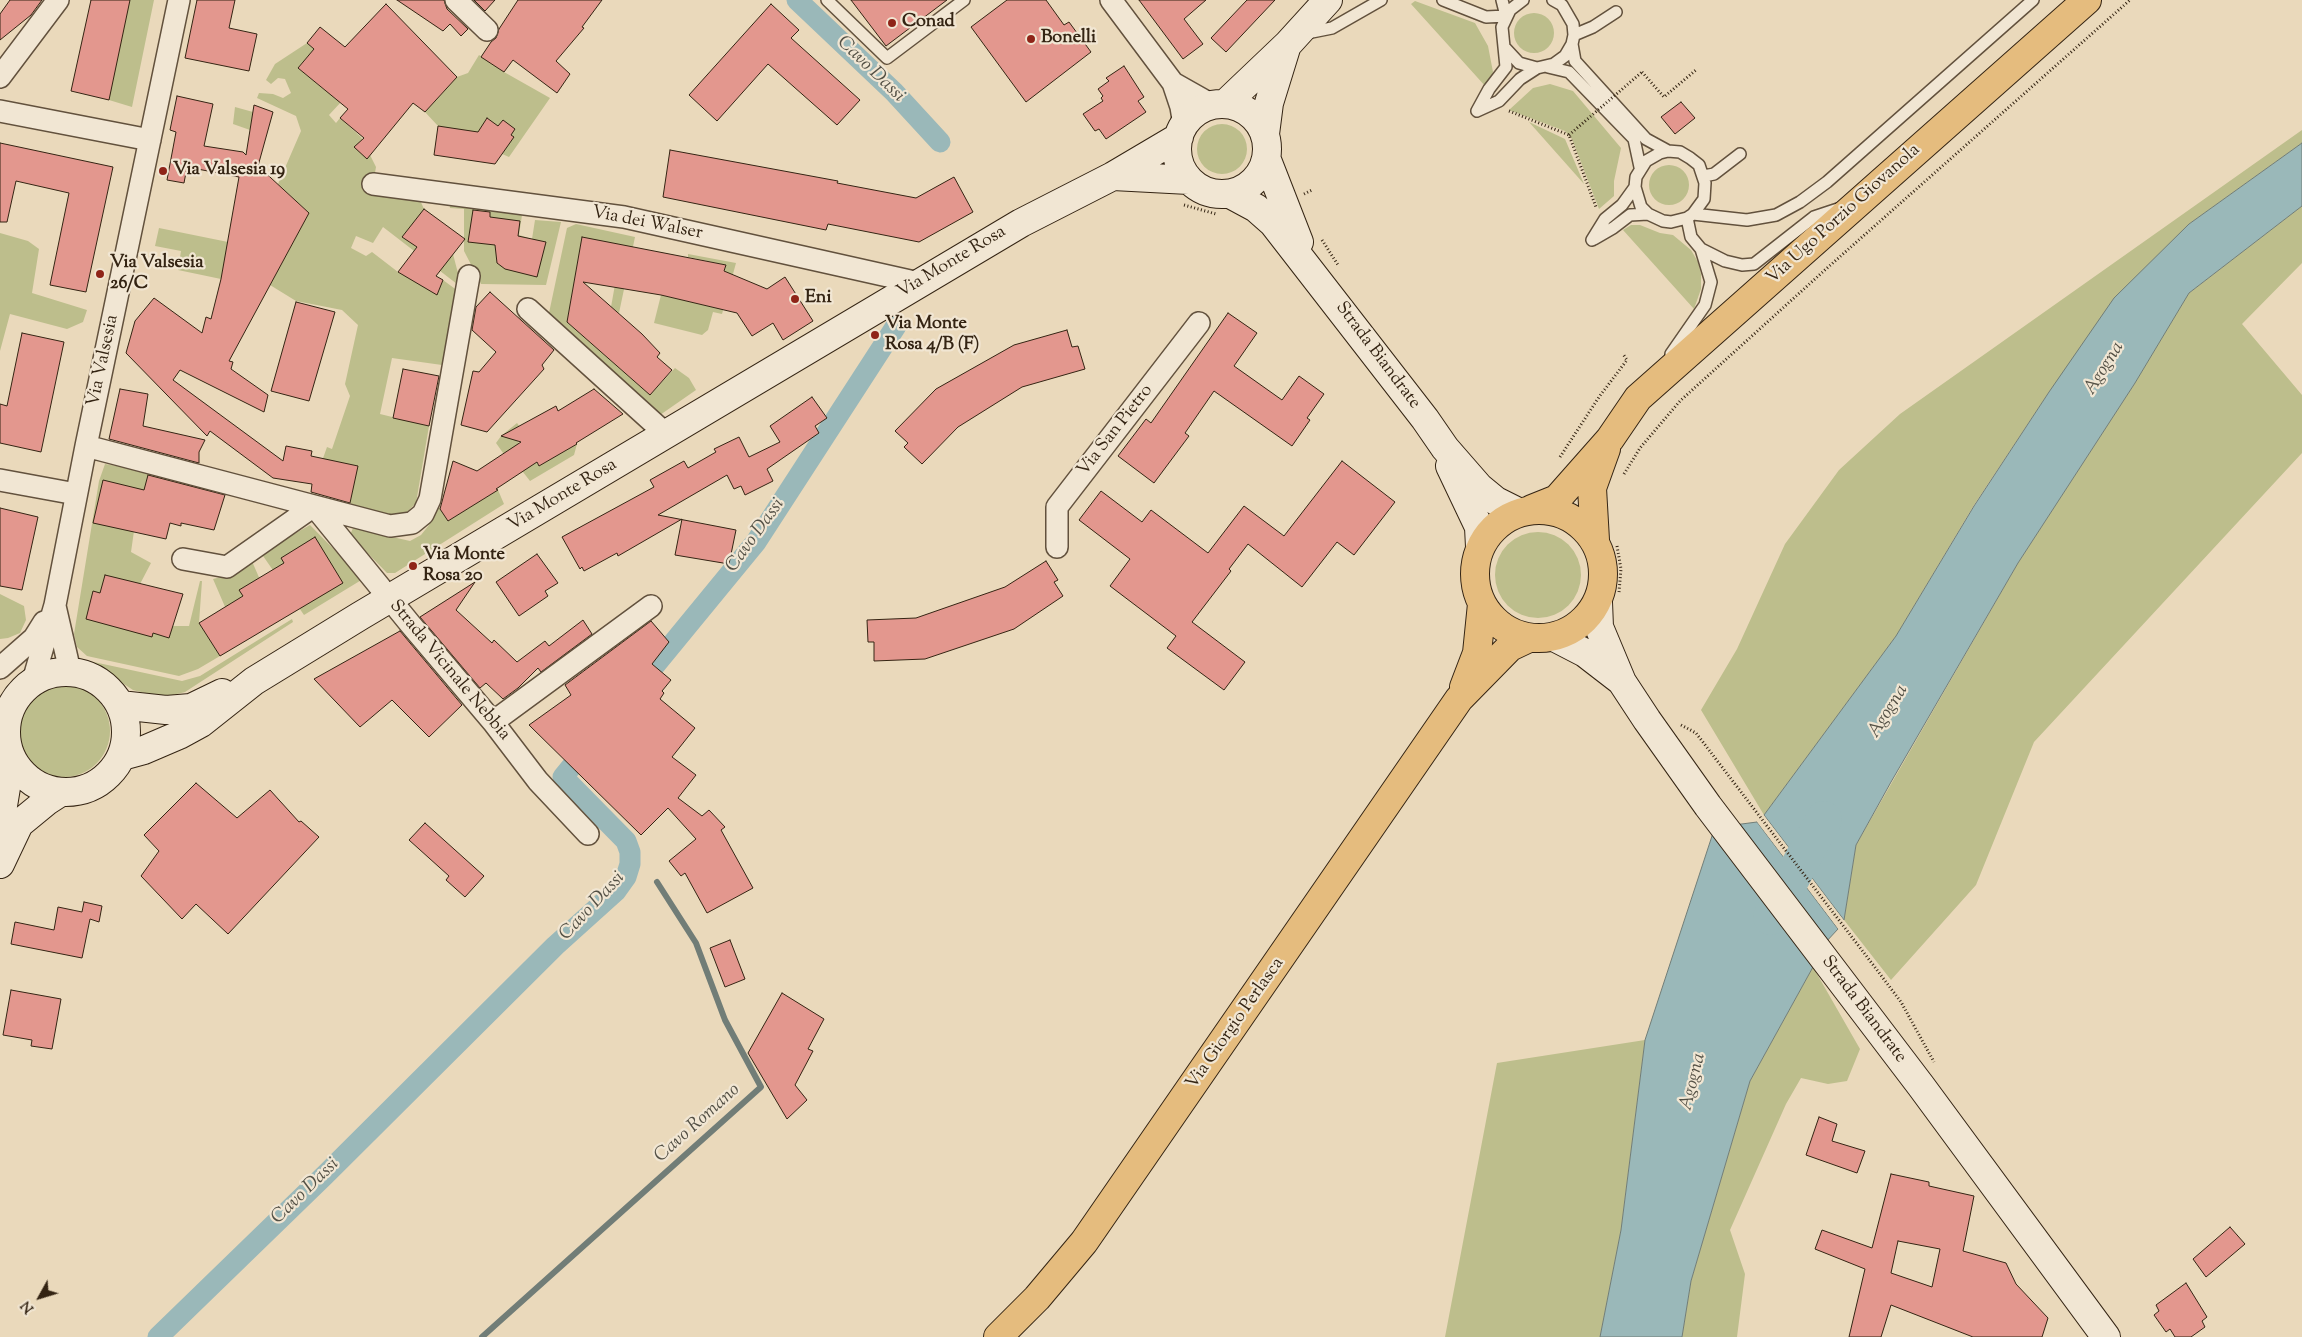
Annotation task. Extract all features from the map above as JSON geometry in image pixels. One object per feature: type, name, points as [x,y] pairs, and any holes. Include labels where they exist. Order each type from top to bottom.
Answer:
[{"type":"main road","points":[[1219,104],[1292,39],[1328,0]]},
{"type":"main road","name":"Via Ugo Porzio Giovanola","points":[[1525,511],[1557,499],[1610,439],[1638,398],[2087,0]]},
{"type":"main road","points":[[1113,176],[1183,191],[1208,192],[1225,205],[1253,183],[1262,172],[1269,103],[1292,39]]},
{"type":"main road","points":[[1183,191],[1177,148],[1181,131],[1191,116],[1201,109],[1219,104],[1238,106],[1259,122],[1266,147]]},
{"type":"main road","name":"Via Monte Rosa","points":[[122,756],[144,750],[201,723],[254,681],[389,599],[1021,223],[1113,176],[1181,131]]},
{"type":"main road","name":"Strada Biandrate","points":[[1266,147],[1307,265]]},
{"type":"main road","name":"Strada Biandrate","points":[[1225,205],[1256,208],[1272,222],[1426,419],[1445,448],[1479,487],[1496,501],[1525,511]]},
{"type":"main road","name":"Via Ugo Porzio Giovanola","points":[[1605,541],[1592,488],[1610,439]]},
{"type":"main road","name":"Strada Biandrate","points":[[1445,448],[1450,466],[1479,527],[1480,547]]},
{"type":"main road","points":[[1550,510],[1568,515],[1605,541],[1601,555],[1604,571],[1603,586],[1608,601],[1572,630],[1542,637],[1515,634],[1490,616],[1482,604],[1475,585],[1475,566],[1480,547],[1490,532],[1503,520],[1525,511],[1550,510]]},
{"type":"main road","name":"Strada Biandrate","points":[[1608,601],[1599,627],[1622,682],[1708,806],[1921,1086],[2106,1337]]},
{"type":"main road","name":"Via Giorgio Perlasca","points":[[1459,699],[1477,653],[1482,604]]},
{"type":"main road","name":"Strada Biandrate","points":[[1542,637],[1585,653],[1622,682]]},
{"type":"main road","name":"Via Giorgio Perlasca","points":[[998,1337],[1037,1298],[1084,1242],[1459,699],[1510,648],[1542,637]]},
{"type":"main road","points":[[70,671],[93,678],[107,687],[120,705],[126,721],[126,739],[122,756],[116,766],[98,783],[86,789],[61,792],[47,789],[34,783],[24,775],[11,757],[3,724],[19,685],[58,672],[70,671]]},
{"type":"main road","name":"Via Monte Rosa","points":[[120,705],[166,710],[191,708],[254,681]]},
{"type":"main road","points":[[0,824],[11,757]]},
{"type":"main road","points":[[0,864],[19,824],[61,792]]},
{"type":"street","points":[[0,77],[58,0]]},
{"type":"street","name":"Via Valsesia","points":[[19,685],[55,605],[76,494],[179,0]]},
{"type":"street","points":[[456,0],[487,30]]},
{"type":"street","points":[[1111,0],[1173,83],[1181,106],[1181,131]]},
{"type":"street","points":[[1173,83],[1219,104]]},
{"type":"street","points":[[0,111],[150,140]]},
{"type":"street","name":"Via dei Walser","points":[[373,184],[624,217],[919,283]]},
{"type":"street","points":[[86,446],[390,526],[412,523],[423,514],[430,499],[469,276]]},
{"type":"street","points":[[528,309],[667,435]]},
{"type":"street","name":"Via San Pietro","points":[[1057,546],[1057,507],[1199,324]]},
{"type":"street","points":[[0,480],[76,494]]},
{"type":"street","points":[[183,559],[227,567],[314,506]]},
{"type":"street","name":"Strada Vicinale Nebbia","points":[[314,506],[389,599],[493,722],[538,780],[588,834]]},
{"type":"street","name":"Via Valsesia","points":[[0,668],[34,638],[55,605]]},
{"type":"street","name":"Via Valsesia","points":[[55,605],[70,671]]},
{"type":"street","points":[[493,722],[651,606]]},
{"type":"lane","points":[[827,0],[887,58],[964,0]]},
{"type":"lane","points":[[1292,39],[1332,28],[1381,0]]},
{"type":"lane","points":[[1443,0],[1486,17],[1506,16]]},
{"type":"lane","points":[[1502,0],[1506,16]]},
{"type":"lane","points":[[1523,0],[1514,5],[1506,16],[1502,27],[1506,67],[1489,90],[1477,111],[1499,101],[1520,79],[1542,67],[1560,61],[1573,39],[1616,12]]},
{"type":"lane","points":[[1554,0],[1562,5],[1569,14],[1573,24],[1575,62],[1646,139],[1668,151]]},
{"type":"lane","points":[[1635,187],[1639,202],[1648,214],[1663,221],[1671,222],[1690,216],[1747,220],[1776,215],[1800,202],[1827,182],[2032,0]]},
{"type":"lane","points":[[1486,17],[1519,63],[1569,72],[1634,139],[1640,167],[1635,187],[1622,205],[1605,219],[1592,240],[1613,228],[1630,215],[1648,214]]},
{"type":"lane","points":[[1640,167],[1652,156],[1668,151],[1680,152],[1690,158],[1704,176],[1706,190],[1704,199],[1690,216],[1691,237],[1702,249],[1725,261],[1742,265],[1754,264],[1814,217],[1859,201]]},
{"type":"lane","points":[[1704,176],[1714,174],[1740,154]]},
{"type":"lane","points":[[1638,398],[1689,330],[1705,304],[1711,282],[1702,249]]},
{"type":"path","points":[[1619,481],[1640,448],[1680,401],[2130,0]]},
{"type":"path","points":[[1569,135],[1642,72],[1664,97],[1697,69]]},
{"type":"path","points":[[1506,109],[1569,135],[1598,212]]},
{"type":"path","points":[[1183,191],[1225,205]]},
{"type":"path","points":[[1319,235],[1343,271]]},
{"type":"path","points":[[1556,464],[1599,397],[1627,360],[1623,354]]},
{"type":"path","points":[[1605,541],[1621,569],[1621,583],[1608,601]]},
{"type":"path","points":[[1679,724],[1696,733],[1874,966]]},
{"type":"green space","points":[[92,0],[154,0],[132,107],[109,100]]},
{"type":"green space","points":[[1415,1],[1475,23],[1488,46],[1493,72],[1486,87],[1411,4]]},
{"type":"green space","points":[[1530,13],[1538,13],[1545,16],[1551,22],[1554,33],[1551,44],[1545,50],[1538,53],[1530,53],[1523,50],[1517,44],[1514,37],[1514,29],[1517,22],[1523,16]]},
{"type":"green space","points":[[307,43],[314,49],[298,68],[327,92],[366,75],[329,115],[336,123],[340,118],[361,137],[376,167],[373,184],[415,189],[424,209],[453,254],[460,281],[457,284],[383,227],[373,243],[356,236],[351,248],[366,256],[372,252],[398,272],[437,294],[443,280],[458,291],[442,365],[392,358],[380,414],[429,426],[416,503],[405,514],[395,517],[350,505],[357,466],[333,461],[321,464],[327,447],[332,449],[350,396],[345,384],[358,325],[342,310],[296,301],[270,285],[309,213],[278,184],[301,131],[296,116],[257,98],[259,93],[273,94],[283,98],[291,93],[285,79],[278,78],[271,84],[266,80],[275,64]]},
{"type":"green space","points":[[479,55],[504,72],[550,98],[509,157],[438,126],[425,112],[457,77],[468,73]]},
{"type":"green space","points":[[1550,84],[1573,91],[1621,148],[1614,181],[1614,196],[1599,209],[1572,139],[1565,131],[1509,110],[1533,88]]},
{"type":"green space","points":[[235,107],[253,112],[250,130],[233,124]]},
{"type":"green space","points":[[1529,122],[1565,139],[1584,184]]},
{"type":"green space","points":[[1222,124],[1236,128],[1243,135],[1247,149],[1243,163],[1236,170],[1222,174],[1208,170],[1201,163],[1197,149],[1201,135],[1208,128]]},
{"type":"green space","points":[[2302,130],[2302,143],[2189,224],[2049,392],[1974,505],[1896,636],[1764,815],[1701,710],[1737,649],[1785,544],[1839,470],[1900,414]]},
{"type":"green space","points":[[1665,165],[1673,165],[1680,168],[1686,174],[1689,185],[1686,196],[1680,202],[1673,205],[1665,205],[1658,202],[1652,196],[1649,189],[1649,181],[1652,174],[1658,168]]},
{"type":"green space","points":[[449,200],[522,215],[519,235],[532,239],[535,220],[561,222],[546,285],[481,284],[464,251],[464,209],[450,208]]},
{"type":"green space","points":[[2302,206],[2302,263],[2242,324],[2302,395],[2302,453],[2034,742],[1976,885],[1891,980],[1844,920],[1856,845],[2018,563],[2135,383],[2189,293]]},
{"type":"green space","points":[[576,224],[635,237],[619,313],[611,307],[622,245],[582,238],[567,322],[650,395],[675,368],[689,378],[696,390],[660,415],[549,313],[567,228]]},
{"type":"green space","points":[[1631,225],[1640,225],[1660,233],[1673,235],[1691,250],[1698,262],[1701,274],[1701,289],[1694,309],[1623,230]]},
{"type":"green space","points":[[159,228],[228,242],[221,279],[178,270],[181,251],[155,246]]},
{"type":"green space","points":[[0,233],[28,241],[39,249],[32,293],[87,310],[83,322],[67,329],[10,314],[0,351]]},
{"type":"green space","points":[[688,254],[736,263],[722,314],[713,312],[708,330],[702,335],[654,323],[661,295],[716,308],[726,265],[688,257]]},
{"type":"green space","points":[[517,423],[523,431],[515,436],[528,460],[534,457],[539,466],[577,444],[574,455],[530,481],[523,472],[518,474],[496,443],[501,436]]},
{"type":"green space","points":[[105,464],[226,485],[134,531],[131,552],[151,563],[140,584],[173,626],[189,626],[200,581],[202,581],[199,623],[220,656],[198,669],[179,676],[87,656],[77,647],[74,634],[99,481]]},
{"type":"green space","points":[[447,465],[438,505],[448,521],[498,490],[504,504],[395,573],[387,573],[350,535],[353,528],[410,541],[421,535],[429,525],[441,467]]},
{"type":"green space","points":[[310,525],[363,579],[304,615],[261,553]]},
{"type":"green space","points":[[1530,532],[1546,532],[1555,535],[1569,544],[1578,558],[1581,575],[1578,592],[1569,606],[1555,615],[1546,618],[1530,618],[1514,611],[1502,599],[1495,583],[1495,567],[1502,551],[1514,539]]},
{"type":"green space","points":[[251,559],[278,621],[232,623],[213,579],[225,576]]},
{"type":"green space","points":[[0,594],[24,606],[26,620],[20,633],[0,639]]},
{"type":"green space","points":[[292,619],[293,622],[185,692],[173,695],[161,697],[133,690],[89,661],[182,681],[200,676]]},
{"type":"green space","points":[[64,685],[82,688],[97,698],[107,713],[110,731],[107,749],[97,764],[82,774],[64,777],[46,774],[31,764],[21,749],[18,731],[21,713],[31,698],[46,688]]},
{"type":"green space","points":[[1813,967],[1860,1049],[1847,1081],[1828,1084],[1801,1078],[1786,1104],[1730,1230],[1745,1274],[1737,1337],[1682,1337],[1691,1281],[1750,1081]]},
{"type":"green space","points":[[1645,1040],[1621,1230],[1600,1337],[1445,1337],[1497,1063]]},
{"type":"water","points":[[2302,143],[2302,206],[2189,293],[2135,383],[2018,563],[1856,845],[1844,920],[1764,815],[1896,636],[1974,506],[2114,298],[2189,224]]},
{"type":"water","points":[[1757,822],[1838,929],[1825,943],[1734,825]]},
{"type":"water","points":[[1713,833],[1813,967],[1750,1081],[1691,1281],[1682,1337],[1600,1337],[1621,1230],[1645,1040]]},
{"type":"pier","points":[[1762,813],[1845,922],[1842,921],[1762,816]]},
{"type":"pier","points":[[1755,819],[1759,820],[1840,927],[1840,931]]},
{"type":"building","points":[[10,0],[42,0],[31,15],[0,40],[0,14]]},
{"type":"building","points":[[91,0],[130,0],[109,100],[71,91]]},
{"type":"building","points":[[197,0],[235,0],[229,28],[257,34],[249,71],[185,58]]},
{"type":"building","points":[[397,0],[444,0],[447,9],[468,29],[461,36],[450,24],[443,31]]},
{"type":"building","points":[[474,0],[495,0],[485,11]]},
{"type":"building","points":[[518,0],[602,0],[582,27],[584,28],[556,61],[570,74],[557,93],[513,60],[504,72],[481,57],[496,38],[499,29]]},
{"type":"building","name":"Conad","points":[[851,0],[947,0],[886,46]]},
{"type":"building","name":"Bonelli","points":[[1007,0],[1046,0],[1064,25],[1069,22],[1091,52],[1026,102],[971,27]]},
{"type":"building","points":[[1139,0],[1206,0],[1184,19],[1203,44],[1183,59]]},
{"type":"building","points":[[1247,0],[1275,0],[1226,52],[1211,38]]},
{"type":"building","points":[[386,4],[457,77],[425,112],[413,103],[367,159],[354,147],[364,138],[340,118],[348,109],[298,68],[314,49],[307,43],[320,27],[345,47]]},
{"type":"building","points":[[771,4],[799,30],[791,38],[860,100],[837,125],[768,64],[717,121],[689,95]]},
{"type":"building","points":[[1124,66],[1144,97],[1138,101],[1146,112],[1106,139],[1099,129],[1095,131],[1083,114],[1103,101],[1101,98],[1103,96],[1098,89],[1109,81],[1106,78]]},
{"type":"building","points":[[177,96],[213,104],[204,146],[243,152],[246,155],[254,105],[273,112],[258,166],[309,213],[229,361],[233,362],[231,369],[268,395],[264,412],[180,370],[173,380],[283,461],[286,446],[312,451],[311,456],[358,466],[350,503],[311,492],[312,484],[273,478],[210,431],[207,436],[126,353],[135,321],[154,298],[202,333],[206,317],[211,319],[221,279],[239,177],[187,167],[184,183],[167,180],[176,132],[170,130]]},
{"type":"building","points":[[1681,102],[1695,118],[1675,134],[1661,117]]},
{"type":"building","points":[[487,118],[498,126],[503,120],[515,129],[511,135],[514,137],[495,164],[434,155],[438,126],[478,132]]},
{"type":"building","points":[[0,143],[113,167],[86,292],[50,285],[69,193],[16,181],[7,222],[0,222]]},
{"type":"building","points":[[670,150],[838,181],[837,183],[916,198],[954,177],[973,212],[919,242],[828,224],[826,230],[663,197]]},
{"type":"building","points":[[424,209],[465,239],[436,276],[443,280],[437,295],[398,272],[417,247],[402,237]]},
{"type":"building","points":[[473,210],[490,212],[490,217],[520,221],[518,236],[546,242],[537,277],[505,269],[497,263],[495,245],[468,242]]},
{"type":"building","points":[[582,237],[726,265],[724,271],[767,289],[785,277],[813,321],[783,340],[773,323],[752,336],[737,313],[661,295],[583,282],[642,334],[660,353],[657,357],[672,370],[650,395],[567,322]]},
{"type":"building","points":[[490,292],[554,350],[542,365],[544,369],[487,432],[461,425],[473,371],[479,372],[496,352],[472,330],[476,307]]},
{"type":"building","points":[[296,302],[335,312],[309,401],[271,391]]},
{"type":"building","points":[[1228,313],[1257,333],[1234,366],[1282,400],[1299,376],[1324,394],[1307,418],[1310,420],[1292,446],[1214,391],[1185,433],[1189,436],[1154,483],[1118,456],[1146,419],[1151,423]]},
{"type":"building","points":[[1067,330],[1072,347],[1078,346],[1085,369],[1022,387],[958,427],[922,464],[904,447],[908,443],[895,431],[936,389],[1014,345]]},
{"type":"building","points":[[22,333],[64,342],[41,452],[0,443],[0,404],[7,406]]},
{"type":"building","points":[[403,369],[439,376],[429,426],[393,418]]},
{"type":"building","points":[[120,389],[148,394],[143,426],[205,440],[199,452],[199,463],[109,439]]},
{"type":"building","points":[[594,389],[623,414],[539,466],[537,462],[496,489],[498,490],[448,521],[440,509],[453,461],[477,471],[521,442],[501,436],[556,406],[558,411]]},
{"type":"building","points":[[812,397],[827,418],[815,426],[819,433],[767,469],[773,481],[745,495],[741,486],[734,489],[727,475],[658,515],[681,519],[618,556],[617,553],[584,571],[582,567],[580,569],[562,537],[654,487],[650,480],[684,461],[688,468],[716,452],[714,449],[739,437],[749,457],[780,442],[770,426]]},
{"type":"building","points":[[1342,461],[1395,502],[1354,555],[1337,542],[1302,587],[1248,544],[1229,569],[1231,571],[1192,622],[1245,662],[1224,690],[1167,648],[1176,636],[1110,586],[1130,559],[1079,520],[1101,491],[1142,522],[1151,510],[1208,553],[1244,506],[1284,536]]},
{"type":"building","points":[[148,475],[225,495],[214,530],[181,523],[181,526],[170,523],[166,539],[93,523],[103,480],[144,490]]},
{"type":"building","points":[[0,508],[38,517],[22,590],[0,586]]},
{"type":"building","points":[[682,520],[736,530],[729,564],[675,555]]},
{"type":"building","points":[[315,537],[343,583],[220,656],[199,623],[243,596],[239,590],[284,563],[281,558]]},
{"type":"building","points":[[537,554],[558,583],[545,591],[548,596],[519,616],[496,582]]},
{"type":"building","points":[[1046,561],[1058,580],[1054,582],[1063,596],[1014,629],[925,659],[874,661],[874,642],[868,642],[867,620],[916,618],[1005,587]]},
{"type":"building","points":[[105,575],[183,594],[169,638],[153,633],[152,637],[86,619],[93,591],[100,593]]},
{"type":"building","points":[[475,582],[456,610],[492,643],[494,640],[517,662],[545,641],[549,646],[583,620],[592,634],[541,672],[538,668],[518,688],[503,699],[486,683],[480,688],[420,617]]},
{"type":"building","points":[[651,621],[669,642],[652,664],[671,680],[662,691],[664,693],[660,699],[695,728],[672,757],[696,775],[678,798],[702,816],[709,810],[725,827],[721,830],[753,888],[707,913],[685,873],[681,876],[669,861],[696,839],[668,808],[641,835],[529,725],[571,695],[565,685]]},
{"type":"building","points":[[400,631],[462,705],[429,737],[392,700],[360,727],[314,679]]},
{"type":"building","points":[[196,783],[237,818],[270,790],[299,822],[301,821],[319,837],[228,934],[196,904],[182,919],[141,876],[159,851],[144,835]]},
{"type":"building","points":[[425,823],[484,876],[465,897],[446,880],[449,876],[409,840]]},
{"type":"building","points":[[84,902],[102,906],[99,922],[90,919],[82,958],[11,944],[15,922],[54,930],[58,907],[82,912]]},
{"type":"building","points":[[730,940],[745,979],[725,987],[710,948]]},
{"type":"building","points":[[11,990],[61,999],[52,1049],[31,1046],[32,1040],[3,1035]]},
{"type":"building","points":[[782,993],[824,1019],[808,1049],[813,1051],[795,1085],[807,1100],[787,1119],[748,1053]]},
{"type":"building","points":[[1819,1117],[1837,1124],[1832,1141],[1865,1151],[1857,1173],[1806,1155]]},
{"type":"building","points":[[1891,1174],[1929,1182],[1929,1186],[1974,1196],[1963,1251],[2006,1263],[2016,1284],[2048,1318],[2042,1337],[1973,1337],[1891,1305],[1881,1337],[1849,1337],[1865,1269],[1815,1249],[1822,1230],[1872,1248]],"holes":[[[1898,1241],[1940,1249],[1932,1287],[1891,1273]]]},
{"type":"building","points":[[2230,1227],[2245,1244],[2206,1277],[2193,1259]]},
{"type":"building","points":[[2186,1283],[2207,1317],[2202,1321],[2205,1327],[2191,1337],[2175,1337],[2170,1329],[2166,1332],[2154,1315],[2159,1311],[2156,1305]]},
{"type":"waterway","name":"Cavo Dassi","points":[[797,0],[894,92],[940,142]]},
{"type":"waterway","name":"Cavo Dassi","points":[[637,687],[756,542],[896,326]]},
{"type":"waterway","name":"Cavo Dassi","points":[[158,1337],[325,1175],[555,946],[616,891],[626,877],[630,864],[630,852],[626,841],[563,777],[589,745]]},
{"type":"waterway","name":"Agogna","points":[[1771,917],[1824,819]]},
{"type":"waterway","name":"Cavo Romano","points":[[482,1337],[761,1087],[725,1020],[696,943],[657,882]]},
{"type":"place","name":"Conad","points":[[892,23]]},
{"type":"place","name":"Bonelli","points":[[1031,39]]},
{"type":"place","name":"Via Valsesia 19","points":[[163,171]]},
{"type":"place","name":"Via Valsesia 26/C","points":[[100,274]]},
{"type":"place","name":"Eni","points":[[795,299]]},
{"type":"place","name":"Via Monte Rosa 4/B (F)","points":[[875,335]]},
{"type":"place","name":"Via Monte Rosa 20","points":[[413,566]]}]
